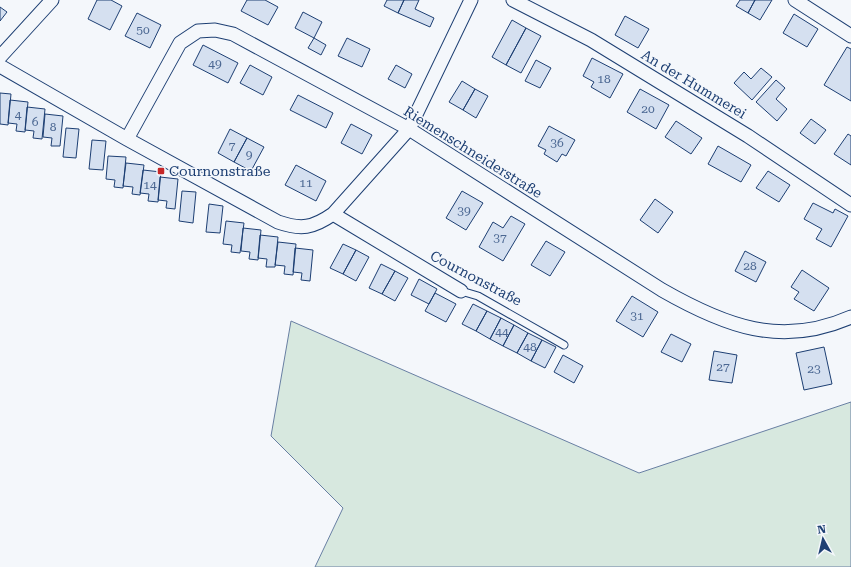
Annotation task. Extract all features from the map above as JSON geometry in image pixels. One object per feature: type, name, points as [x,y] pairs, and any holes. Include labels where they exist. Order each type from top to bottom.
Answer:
[{"type":"street","points":[[0,57],[52,0]]},
{"type":"street","points":[[0,66],[127,139],[278,222],[293,227],[304,227],[324,220],[333,214],[409,128],[471,0]]},
{"type":"street","name":"An der Hummerei","points":[[513,0],[591,40],[748,136],[851,205]]},
{"type":"street","points":[[795,0],[851,36]]},
{"type":"street","name":"Riemenschneiderstraße","points":[[127,139],[180,42],[198,31],[215,30],[233,34],[409,128],[662,290],[698,311],[741,326],[757,330],[776,331],[818,328],[851,317]]},
{"type":"street","name":"Cournonstraße","points":[[333,214],[461,291]]},
{"type":"lane","name":"Cournonstraße","points":[[461,291],[478,296],[564,345]]},
{"type":"shaded area","points":[[291,321],[639,473],[851,402],[851,567],[315,567],[343,508],[271,436]]},
{"type":"building","points":[[97,0],[111,0],[122,6],[110,30],[88,19]]},
{"type":"building","points":[[247,0],[265,0],[278,7],[268,25],[241,11]]},
{"type":"building","points":[[387,0],[404,0],[398,13],[384,6]]},
{"type":"building","points":[[404,0],[419,0],[415,9],[434,18],[430,27],[398,13]]},
{"type":"building","points":[[740,0],[755,0],[748,13],[736,6]]},
{"type":"building","points":[[755,0],[772,0],[760,20],[748,13]]},
{"type":"building","points":[[0,7],[7,12],[0,21]]},
{"type":"building","points":[[303,12],[322,22],[314,38],[295,28]]},
{"type":"building","points":[[137,13],[161,25],[150,48],[125,36]]},
{"type":"building","points":[[794,14],[818,29],[807,47],[783,33]]},
{"type":"building","points":[[625,16],[649,29],[638,48],[615,35]]},
{"type":"building","points":[[512,20],[526,28],[506,65],[492,57]]},
{"type":"building","points":[[526,28],[541,36],[521,73],[506,65]]},
{"type":"building","points":[[314,38],[326,45],[321,55],[308,48]]},
{"type":"building","points":[[347,38],[370,49],[362,67],[338,56]]},
{"type":"building","points":[[203,45],[238,63],[228,83],[193,65]]},
{"type":"building","points":[[847,47],[851,49],[851,101],[824,85]]},
{"type":"building","points":[[592,58],[623,74],[610,98],[591,87],[594,82],[583,76]]},
{"type":"building","points":[[536,60],[551,68],[540,88],[525,81]]},
{"type":"building","points":[[250,65],[272,77],[263,95],[240,83]]},
{"type":"building","points":[[396,65],[412,74],[405,88],[388,79]]},
{"type":"building","points":[[761,68],[772,77],[752,100],[734,83],[744,72],[751,79]]},
{"type":"building","points":[[776,80],[785,88],[776,99],[787,109],[777,121],[756,102]]},
{"type":"building","points":[[462,81],[475,89],[463,110],[449,102]]},
{"type":"building","points":[[475,89],[488,96],[476,118],[463,110]]},
{"type":"building","points":[[640,89],[669,105],[656,129],[627,112]]},
{"type":"building","points":[[0,93],[11,94],[8,125],[0,124]]},
{"type":"building","points":[[298,95],[333,113],[326,128],[290,110]]},
{"type":"building","points":[[10,100],[28,102],[25,132],[16,131],[17,124],[8,123]]},
{"type":"building","points":[[27,107],[45,109],[42,139],[33,138],[34,131],[25,130]]},
{"type":"building","points":[[45,114],[63,116],[60,146],[51,146],[52,138],[43,137]]},
{"type":"building","points":[[811,119],[826,130],[815,144],[800,133]]},
{"type":"building","points":[[676,121],[702,138],[691,154],[665,137]]},
{"type":"building","points":[[351,124],[372,135],[362,154],[341,143]]},
{"type":"building","points":[[549,126],[575,140],[566,156],[562,154],[557,162],[544,154],[546,150],[538,146]]},
{"type":"building","points":[[66,128],[79,129],[76,158],[63,157]]},
{"type":"building","points":[[230,129],[247,138],[234,162],[218,153]]},
{"type":"building","points":[[848,134],[851,136],[851,165],[834,154]]},
{"type":"building","points":[[247,138],[264,147],[251,171],[234,162]]},
{"type":"building","points":[[92,140],[106,141],[103,170],[89,169]]},
{"type":"building","points":[[718,146],[751,165],[741,182],[708,164]]},
{"type":"building","points":[[108,156],[126,157],[123,188],[114,187],[115,180],[106,179]]},
{"type":"building","points":[[126,163],[144,165],[140,195],[132,194],[133,187],[123,186]]},
{"type":"building","points":[[296,165],[326,181],[316,201],[285,185]]},
{"type":"building","points":[[143,170],[161,172],[158,202],[148,201],[149,194],[140,193]]},
{"type":"building","points":[[768,171],[790,185],[779,202],[756,188]]},
{"type":"building","points":[[160,177],[178,179],[175,209],[166,208],[167,201],[158,200]]},
{"type":"building","points":[[182,191],[196,192],[193,223],[179,221]]},
{"type":"building","points":[[462,191],[483,203],[466,230],[446,218]]},
{"type":"building","points":[[655,199],[673,212],[658,233],[640,220]]},
{"type":"building","points":[[813,203],[833,213],[835,209],[848,216],[831,247],[816,239],[822,229],[804,219]]},
{"type":"building","points":[[209,204],[223,206],[220,233],[206,232]]},
{"type":"building","points":[[511,216],[525,224],[503,261],[479,247],[493,222],[503,228]]},
{"type":"building","points":[[226,221],[244,223],[240,253],[231,252],[232,245],[223,244]]},
{"type":"building","points":[[243,228],[261,230],[258,260],[249,259],[250,252],[241,251]]},
{"type":"building","points":[[260,235],[278,237],[275,267],[266,267],[267,259],[258,258]]},
{"type":"building","points":[[546,241],[565,252],[550,276],[531,265]]},
{"type":"building","points":[[278,242],[296,244],[293,275],[284,274],[285,266],[275,265]]},
{"type":"building","points":[[343,244],[356,250],[343,274],[330,268]]},
{"type":"building","points":[[295,248],[313,250],[310,281],[301,280],[302,273],[293,272]]},
{"type":"building","points":[[356,250],[369,257],[356,281],[343,274]]},
{"type":"building","points":[[745,251],[766,262],[756,282],[735,271]]},
{"type":"building","points":[[381,264],[395,271],[382,294],[369,288]]},
{"type":"building","points":[[802,270],[829,288],[814,311],[794,299],[799,292],[791,287]]},
{"type":"building","points":[[395,271],[408,278],[395,301],[382,294]]},
{"type":"building","points":[[419,279],[437,289],[429,304],[411,295]]},
{"type":"building","points":[[435,293],[456,304],[446,322],[425,311]]},
{"type":"building","points":[[632,296],[658,312],[643,337],[616,321]]},
{"type":"building","points":[[473,304],[487,311],[476,331],[462,324]]},
{"type":"building","points":[[487,311],[501,318],[490,339],[476,331]]},
{"type":"building","points":[[501,318],[514,325],[503,346],[490,339]]},
{"type":"building","points":[[514,325],[528,333],[517,353],[503,346]]},
{"type":"building","points":[[528,333],[542,340],[531,361],[517,353]]},
{"type":"building","points":[[671,334],[691,344],[682,362],[661,352]]},
{"type":"building","points":[[542,340],[556,347],[545,368],[531,361]]},
{"type":"building","points":[[824,347],[832,384],[804,390],[796,353]]},
{"type":"building","points":[[714,351],[737,355],[732,383],[709,380]]},
{"type":"building","points":[[563,355],[583,366],[574,383],[554,372]]},
{"type":"place","name":"Cournonstraße","points":[[161,171]]}]
